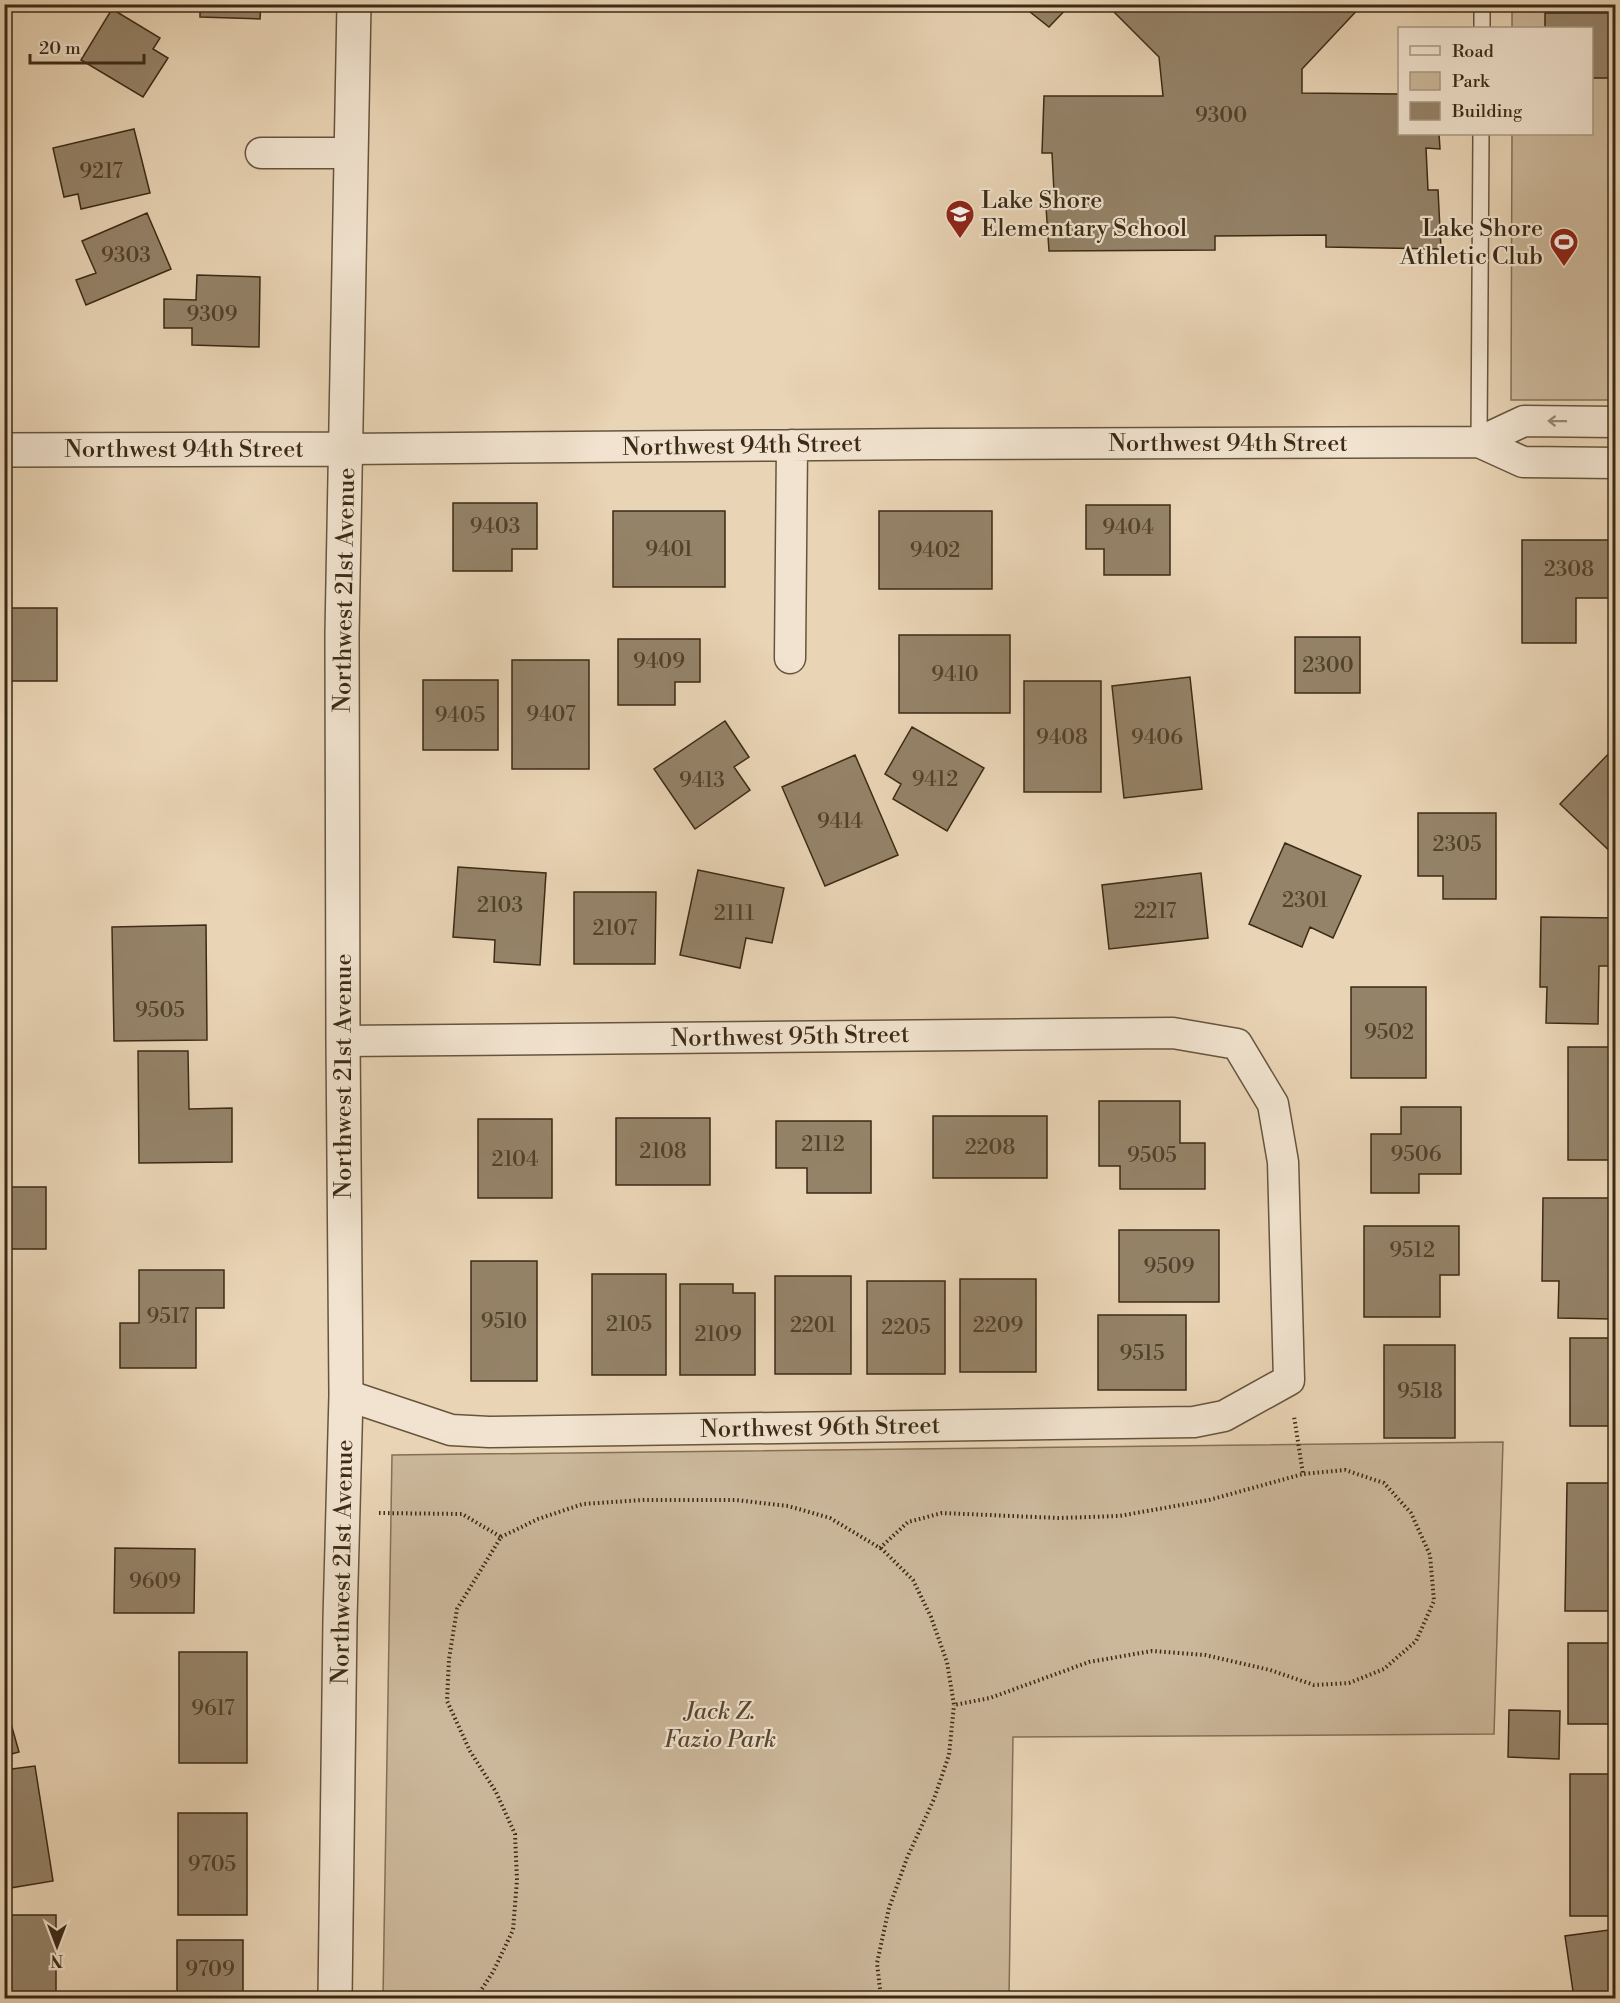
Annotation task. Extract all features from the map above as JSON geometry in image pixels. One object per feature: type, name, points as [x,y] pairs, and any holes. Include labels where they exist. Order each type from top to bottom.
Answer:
[{"type":"street","name":"Northwest 21st Avenue","points":[[335,1998],[346,1395],[342,634],[354,4]]},
{"type":"street","points":[[261,153],[351,153]]},
{"type":"street","name":"Northwest 94th Street","points":[[1479,442],[1524,421],[1616,422]]},
{"type":"street","name":"Northwest 94th Street","points":[[4,450],[1479,442],[1523,462],[1616,463]]},
{"type":"street","points":[[790,658],[792,445]]},
{"type":"street","name":"Northwest 95th Street","points":[[343,1041],[1173,1033],[1236,1044],[1273,1104],[1283,1162],[1289,1380]]},
{"type":"street","name":"Northwest 96th Street","points":[[346,1395],[451,1430],[489,1432],[1194,1422],[1224,1416],[1289,1380]]},
{"type":"lane","points":[[1482,4],[1482,27]]},
{"type":"lane","points":[[1479,442],[1481,135]]},
{"type":"path","points":[[1289,1380],[1303,1474]]},
{"type":"path","points":[[880,1548],[908,1522],[942,1513],[1059,1518],[1119,1516],[1209,1500],[1303,1474],[1345,1470],[1384,1483],[1411,1513],[1430,1555],[1434,1600],[1416,1641],[1384,1669],[1349,1683],[1314,1685],[1270,1670],[1205,1655],[1152,1651],[1089,1662],[990,1698],[954,1705]]},
{"type":"path","points":[[476,1998],[493,1972],[513,1930],[517,1880],[515,1834],[496,1792],[470,1751],[447,1701],[448,1659],[457,1610],[501,1537],[538,1519],[583,1504],[643,1500],[736,1500],[788,1506],[830,1518],[880,1548],[913,1580],[931,1617],[948,1662],[954,1705],[949,1755],[934,1799],[907,1858],[888,1908],[877,1963],[881,1998]]},
{"type":"path","points":[[343,1511],[462,1514],[501,1537]]},
{"type":"green space","name":"Lake Shore Athletic Club","points":[[1512,5],[1615,5],[1615,400],[1511,400],[1512,135],[1593,135],[1593,27],[1512,27]]},
{"type":"green space","name":"Jack Z. Fazio Park","points":[[1503,1442],[1494,1734],[1013,1737],[1009,1998],[383,1998],[392,1455]]},
{"type":"building","points":[[200,4],[261,4],[260,19],[200,17]]},
{"type":"building","points":[[1020,4],[1071,4],[1049,27]]},
{"type":"building","points":[[1106,4],[1363,4],[1302,69],[1302,93],[1398,94],[1398,135],[1439,135],[1440,149],[1426,148],[1428,190],[1438,190],[1441,249],[1326,247],[1326,235],[1215,236],[1215,250],[1049,251],[1045,192],[1054,192],[1052,153],[1042,153],[1044,96],[1163,96],[1159,57]]},
{"type":"building","points":[[112,9],[160,38],[153,49],[168,58],[143,97],[81,60]]},
{"type":"building","points":[[1545,13],[1616,13],[1616,78],[1593,78],[1593,27],[1545,27]]},
{"type":"building","points":[[134,129],[150,193],[81,209],[78,194],[64,197],[53,148]]},
{"type":"building","points":[[147,213],[171,269],[86,305],[76,280],[96,273],[82,241]]},
{"type":"building","points":[[197,275],[260,277],[259,347],[192,345],[192,328],[164,328],[164,299],[196,300]]},
{"type":"building","points":[[453,503],[537,503],[537,549],[512,549],[512,571],[453,571]]},
{"type":"building","points":[[1086,505],[1170,505],[1170,575],[1104,575],[1104,549],[1086,549]]},
{"type":"building","points":[[613,511],[725,511],[725,587],[613,587]]},
{"type":"building","points":[[879,511],[992,511],[992,589],[879,589]]},
{"type":"building","points":[[1522,540],[1616,540],[1616,598],[1576,598],[1576,643],[1522,643]]},
{"type":"building","points":[[4,608],[57,608],[57,681],[4,681]]},
{"type":"building","points":[[899,635],[1010,635],[1010,713],[899,713]]},
{"type":"building","points":[[1295,637],[1360,637],[1360,693],[1295,693]]},
{"type":"building","points":[[618,639],[700,639],[700,682],[675,682],[675,705],[618,705]]},
{"type":"building","points":[[512,660],[589,660],[589,769],[512,769]]},
{"type":"building","points":[[1190,677],[1202,789],[1124,798],[1112,686]]},
{"type":"building","points":[[423,680],[498,680],[498,750],[423,750]]},
{"type":"building","points":[[1024,681],[1101,681],[1101,792],[1024,792]]},
{"type":"building","points":[[725,721],[749,757],[734,767],[750,790],[695,829],[654,769]]},
{"type":"building","points":[[912,727],[984,768],[947,831],[893,799],[901,784],[885,774]]},
{"type":"building","points":[[1616,746],[1616,857],[1560,804]]},
{"type":"building","points":[[855,755],[898,855],[825,886],[782,787]]},
{"type":"building","points":[[1418,813],[1496,813],[1496,899],[1443,899],[1443,876],[1418,876]]},
{"type":"building","points":[[1285,843],[1361,876],[1333,938],[1310,927],[1302,947],[1249,924]]},
{"type":"building","points":[[458,867],[546,873],[540,965],[494,962],[495,940],[453,937]]},
{"type":"building","points":[[698,870],[784,888],[772,943],[746,938],[740,968],[680,955]]},
{"type":"building","points":[[1201,873],[1208,938],[1109,949],[1102,885]]},
{"type":"building","points":[[574,892],[656,892],[655,964],[574,964]]},
{"type":"building","points":[[1541,917],[1616,918],[1616,966],[1599,966],[1598,1024],[1546,1023],[1547,987],[1540,987]]},
{"type":"building","points":[[206,925],[207,1040],[114,1041],[112,927]]},
{"type":"building","points":[[1351,987],[1426,987],[1426,1078],[1351,1078]]},
{"type":"building","points":[[1568,1047],[1616,1047],[1616,1160],[1568,1160]]},
{"type":"building","points":[[138,1051],[188,1051],[189,1109],[232,1108],[232,1162],[139,1163]]},
{"type":"building","points":[[1099,1101],[1180,1101],[1180,1143],[1205,1143],[1205,1189],[1120,1189],[1120,1166],[1099,1166]]},
{"type":"building","points":[[1401,1107],[1461,1107],[1461,1174],[1419,1174],[1419,1193],[1371,1193],[1371,1134],[1401,1134]]},
{"type":"building","points":[[933,1116],[1047,1116],[1047,1178],[933,1178]]},
{"type":"building","points":[[616,1118],[710,1118],[710,1185],[616,1185]]},
{"type":"building","points":[[478,1119],[552,1119],[552,1198],[478,1198]]},
{"type":"building","points":[[776,1121],[871,1121],[871,1193],[807,1193],[807,1168],[776,1168]]},
{"type":"building","points":[[4,1187],[46,1187],[46,1249],[4,1249]]},
{"type":"building","points":[[1543,1198],[1616,1198],[1616,1288],[1613,1288],[1612,1319],[1558,1318],[1559,1281],[1542,1281]]},
{"type":"building","points":[[1364,1226],[1459,1226],[1459,1275],[1440,1275],[1440,1317],[1364,1317]]},
{"type":"building","points":[[1119,1230],[1219,1230],[1219,1302],[1119,1302]]},
{"type":"building","points":[[471,1261],[537,1261],[537,1381],[471,1381]]},
{"type":"building","points":[[139,1270],[224,1270],[224,1308],[196,1308],[196,1368],[120,1368],[120,1323],[139,1323]]},
{"type":"building","points":[[592,1274],[666,1274],[666,1375],[592,1375]]},
{"type":"building","points":[[775,1276],[851,1276],[851,1374],[775,1374]]},
{"type":"building","points":[[960,1279],[1036,1279],[1036,1372],[960,1372]]},
{"type":"building","points":[[867,1281],[945,1281],[945,1374],[867,1374]]},
{"type":"building","points":[[680,1284],[733,1284],[733,1293],[755,1293],[755,1375],[680,1375]]},
{"type":"building","points":[[1098,1315],[1186,1315],[1186,1390],[1098,1390]]},
{"type":"building","points":[[1570,1338],[1616,1338],[1616,1426],[1570,1426]]},
{"type":"building","points":[[1384,1345],[1455,1345],[1455,1438],[1384,1438]]},
{"type":"building","points":[[1567,1483],[1616,1483],[1616,1611],[1565,1611]]},
{"type":"building","points":[[115,1548],[195,1549],[194,1613],[114,1613]]},
{"type":"building","points":[[1568,1643],[1616,1643],[1616,1724],[1568,1724]]},
{"type":"building","points":[[179,1652],[247,1652],[247,1763],[179,1763]]},
{"type":"building","points":[[4,1699],[19,1752],[4,1756]]},
{"type":"building","points":[[1509,1710],[1560,1711],[1559,1759],[1508,1757]]},
{"type":"building","points":[[35,1766],[53,1881],[4,1889],[4,1770]]},
{"type":"building","points":[[1570,1774],[1616,1774],[1616,1916],[1570,1916]]},
{"type":"building","points":[[178,1813],[247,1813],[247,1915],[178,1915]]},
{"type":"building","points":[[4,1915],[56,1915],[56,1998],[4,1998]]},
{"type":"building","points":[[1616,1929],[1616,1998],[1574,1998],[1565,1936]]},
{"type":"building","points":[[177,1940],[243,1940],[243,1998],[177,1998]]},
{"type":"building","points":[[1205,1996],[1297,1998],[1205,1998]]},
{"type":"place","name":"Lake Shore Elementary School","points":[[960,240]]},
{"type":"place","name":"Lake Shore Athletic Club","points":[[1564,268]]}]
